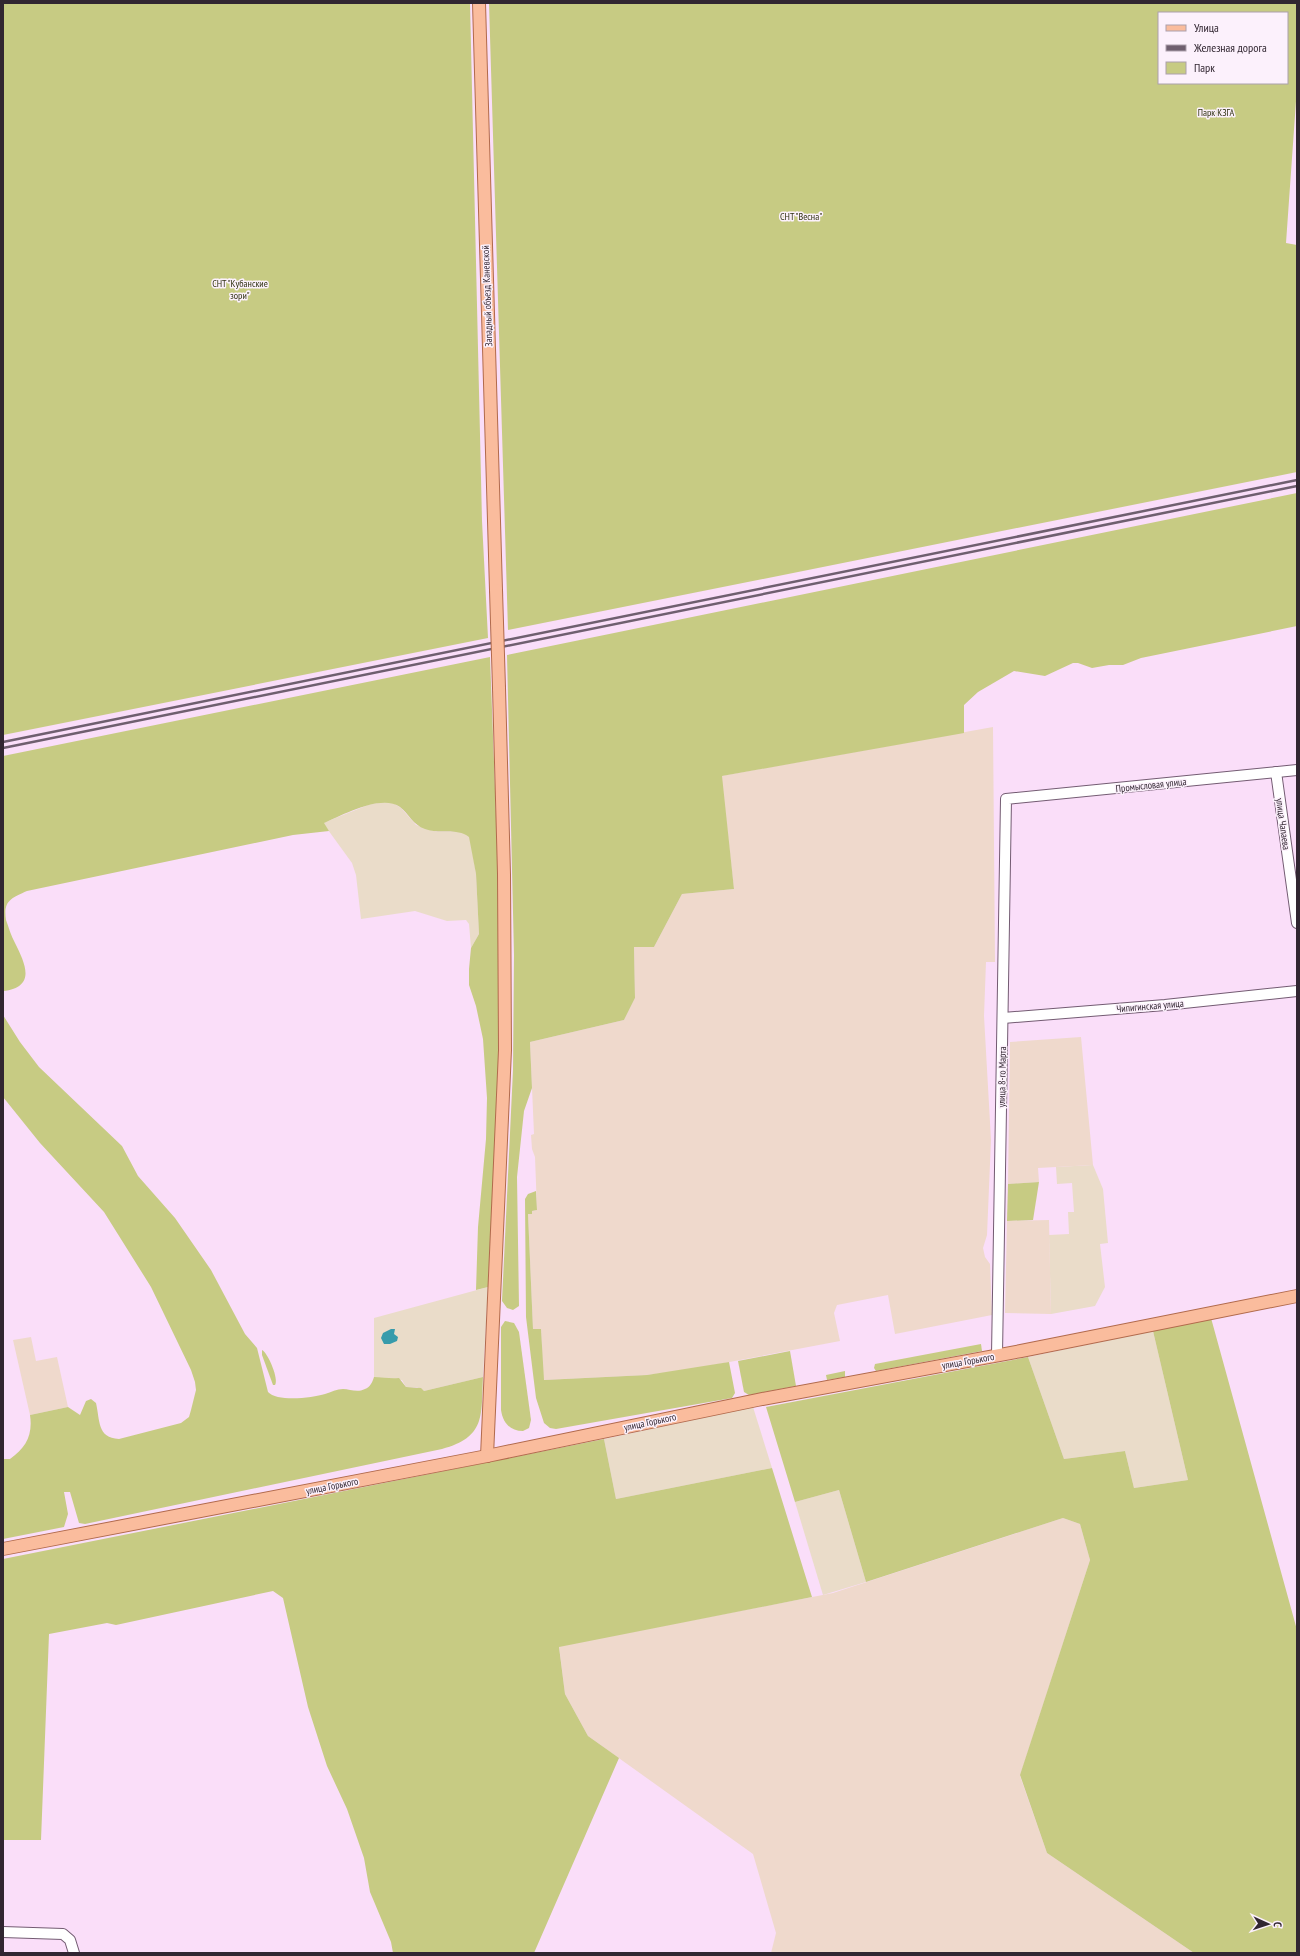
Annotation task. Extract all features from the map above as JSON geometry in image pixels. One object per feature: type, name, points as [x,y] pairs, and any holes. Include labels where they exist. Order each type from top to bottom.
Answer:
[{"type":"main road","name":"Западный объезд Каневской","points":[[479,3],[504,874],[505,1050],[487,1456]]},
{"type":"main road","name":"улица Горького","points":[[3,1549],[487,1456],[757,1400],[997,1355],[1297,1296]]},
{"type":"street","name":"Промысловая улица","points":[[1006,799],[1297,770]]},
{"type":"street","name":"улица Чапаева","points":[[1276,772],[1297,922]]},
{"type":"street","name":"улица 8-го Марта","points":[[997,1355],[1006,799]]},
{"type":"street","name":"Чипигинская улица","points":[[1002,1018],[1165,1005],[1297,990]]},
{"type":"street","points":[[3,1932],[63,1934],[70,1940],[74,1953]]},
{"type":"shaded area","points":[[993,727],[995,962],[986,962],[984,1016],[991,1140],[987,1235],[983,1248],[985,1257],[990,1264],[992,1315],[895,1334],[888,1295],[837,1305],[834,1313],[840,1341],[687,1370],[647,1375],[543,1380],[541,1329],[533,1329],[528,1214],[532,1214],[532,1211],[537,1210],[535,1157],[532,1149],[531,1135],[534,1134],[530,1042],[624,1020],[635,998],[634,947],[654,947],[682,894],[734,889],[721,776]]},
{"type":"shaded area","points":[[382,802],[393,803],[401,808],[416,825],[437,832],[463,832],[470,837],[476,874],[479,934],[471,948],[469,924],[466,920],[447,921],[415,911],[361,919],[356,875],[352,863],[323,823],[368,805]]},
{"type":"shaded area","points":[[1081,1037],[1093,1165],[1038,1168],[1039,1182],[1008,1184],[1010,1042]]},
{"type":"shaded area","points":[[1093,1165],[1103,1189],[1108,1243],[1100,1244],[1105,1287],[1095,1306],[1051,1314],[1049,1235],[1069,1234],[1068,1212],[1074,1212],[1072,1183],[1057,1184],[1056,1167]]},
{"type":"shaded area","points":[[1049,1220],[1051,1314],[1005,1313],[1007,1221]]},
{"type":"shaded area","points":[[488,1287],[483,1377],[424,1391],[417,1387],[406,1387],[402,1380],[374,1377],[374,1318]]},
{"type":"shaded area","points":[[1153,1331],[1188,1480],[1134,1488],[1125,1451],[1064,1459],[1028,1357]]},
{"type":"shaded area","points":[[31,1337],[36,1361],[57,1357],[68,1407],[30,1415],[13,1340]]},
{"type":"shaded area","points":[[753,1407],[772,1468],[616,1499],[604,1439]]},
{"type":"shaded area","points":[[839,1490],[866,1582],[823,1595],[795,1502]]},
{"type":"shaded area","points":[[1063,1518],[1080,1524],[1090,1560],[1020,1776],[1047,1853],[1194,1953],[771,1953],[776,1933],[753,1854],[588,1736],[565,1694],[559,1646],[833,1593]]},
{"type":"green space","name":"СНТ \"Кубанские зори\"","points":[[3,3],[470,3],[482,521],[488,638],[3,735]]},
{"type":"green space","name":"СНТ \"Весна\"","points":[[489,3],[1297,3],[1297,87],[1286,243],[1297,245],[1297,472],[508,630]]},
{"type":"green space","points":[[1297,493],[1297,626],[1141,658],[1123,665],[1109,665],[1092,668],[1078,663],[1073,663],[1045,676],[1014,671],[978,692],[964,705],[964,733],[722,776],[734,889],[682,894],[654,947],[634,947],[635,998],[624,1020],[530,1042],[532,1088],[524,1111],[517,1177],[519,1306],[513,1310],[507,1308],[502,1301],[513,1070],[514,955],[507,655]]},
{"type":"green space","points":[[490,657],[500,920],[499,1071],[488,1287],[476,1290],[478,1227],[486,1139],[487,1098],[483,1039],[476,1006],[469,985],[471,948],[479,934],[476,874],[469,837],[459,832],[431,831],[425,829],[414,822],[400,807],[383,803],[373,804],[351,811],[324,823],[329,831],[293,835],[27,891],[9,901],[5,914],[12,938],[25,967],[26,974],[20,985],[13,989],[3,991],[3,756]]},
{"type":"green space","points":[[3,1015],[20,1042],[39,1067],[122,1146],[138,1176],[175,1218],[211,1270],[245,1334],[257,1348],[268,1392],[279,1397],[304,1398],[341,1389],[359,1391],[368,1387],[372,1383],[374,1377],[399,1378],[406,1387],[421,1388],[424,1391],[483,1377],[481,1414],[474,1431],[467,1438],[442,1449],[85,1524],[79,1523],[70,1492],[64,1492],[68,1514],[64,1527],[3,1539],[3,1459],[10,1459],[24,1446],[29,1435],[31,1422],[30,1415],[68,1407],[80,1415],[86,1401],[91,1399],[96,1403],[99,1422],[103,1432],[112,1438],[119,1439],[181,1423],[189,1417],[196,1390],[191,1370],[151,1287],[104,1212],[40,1143],[3,1097]]},
{"type":"green space","points":[[1039,1182],[1033,1220],[1007,1221],[1008,1184]]},
{"type":"green space","points":[[536,1191],[537,1210],[532,1211],[532,1214],[528,1214],[533,1329],[541,1329],[544,1380],[647,1375],[729,1362],[735,1393],[732,1398],[556,1429],[550,1428],[544,1423],[536,1398],[526,1317],[525,1199],[528,1194]]},
{"type":"green space","points":[[1211,1318],[1297,1630],[1297,1953],[1194,1953],[1047,1853],[1020,1775],[1090,1560],[1080,1524],[1063,1518],[866,1582],[839,1490],[795,1502],[766,1407],[1028,1357],[1064,1459],[1125,1451],[1134,1488],[1188,1480],[1153,1331]]},
{"type":"green space","points":[[505,1321],[514,1323],[519,1332],[531,1420],[529,1428],[523,1431],[514,1430],[511,1428],[503,1419],[501,1410],[501,1327]]},
{"type":"green space","points":[[981,1344],[982,1351],[876,1371],[874,1368],[875,1364]]},
{"type":"green space","points":[[262,1350],[272,1366],[276,1377],[275,1385],[273,1385],[262,1355]]},
{"type":"green space","points":[[790,1351],[796,1386],[749,1395],[744,1392],[738,1361]]},
{"type":"green space","points":[[845,1371],[845,1377],[827,1380],[826,1375]]},
{"type":"green space","points":[[604,1439],[616,1499],[772,1468],[812,1597],[559,1647],[565,1694],[588,1736],[619,1758],[534,1953],[393,1953],[391,1942],[370,1892],[364,1858],[347,1809],[327,1766],[308,1707],[283,1598],[273,1591],[116,1625],[107,1623],[49,1634],[41,1840],[3,1840],[3,1559]]},
{"type":"water","points":[[391,1329],[395,1329],[394,1334],[398,1337],[397,1341],[390,1344],[384,1344],[381,1338],[383,1333]]},
{"type":"railway","points":[[3,742],[1297,480]]},
{"type":"railway","points":[[3,748],[1297,486]]},
{"type":"park label","name":"Парк КЗГА","points":[[1216,112]]}]
